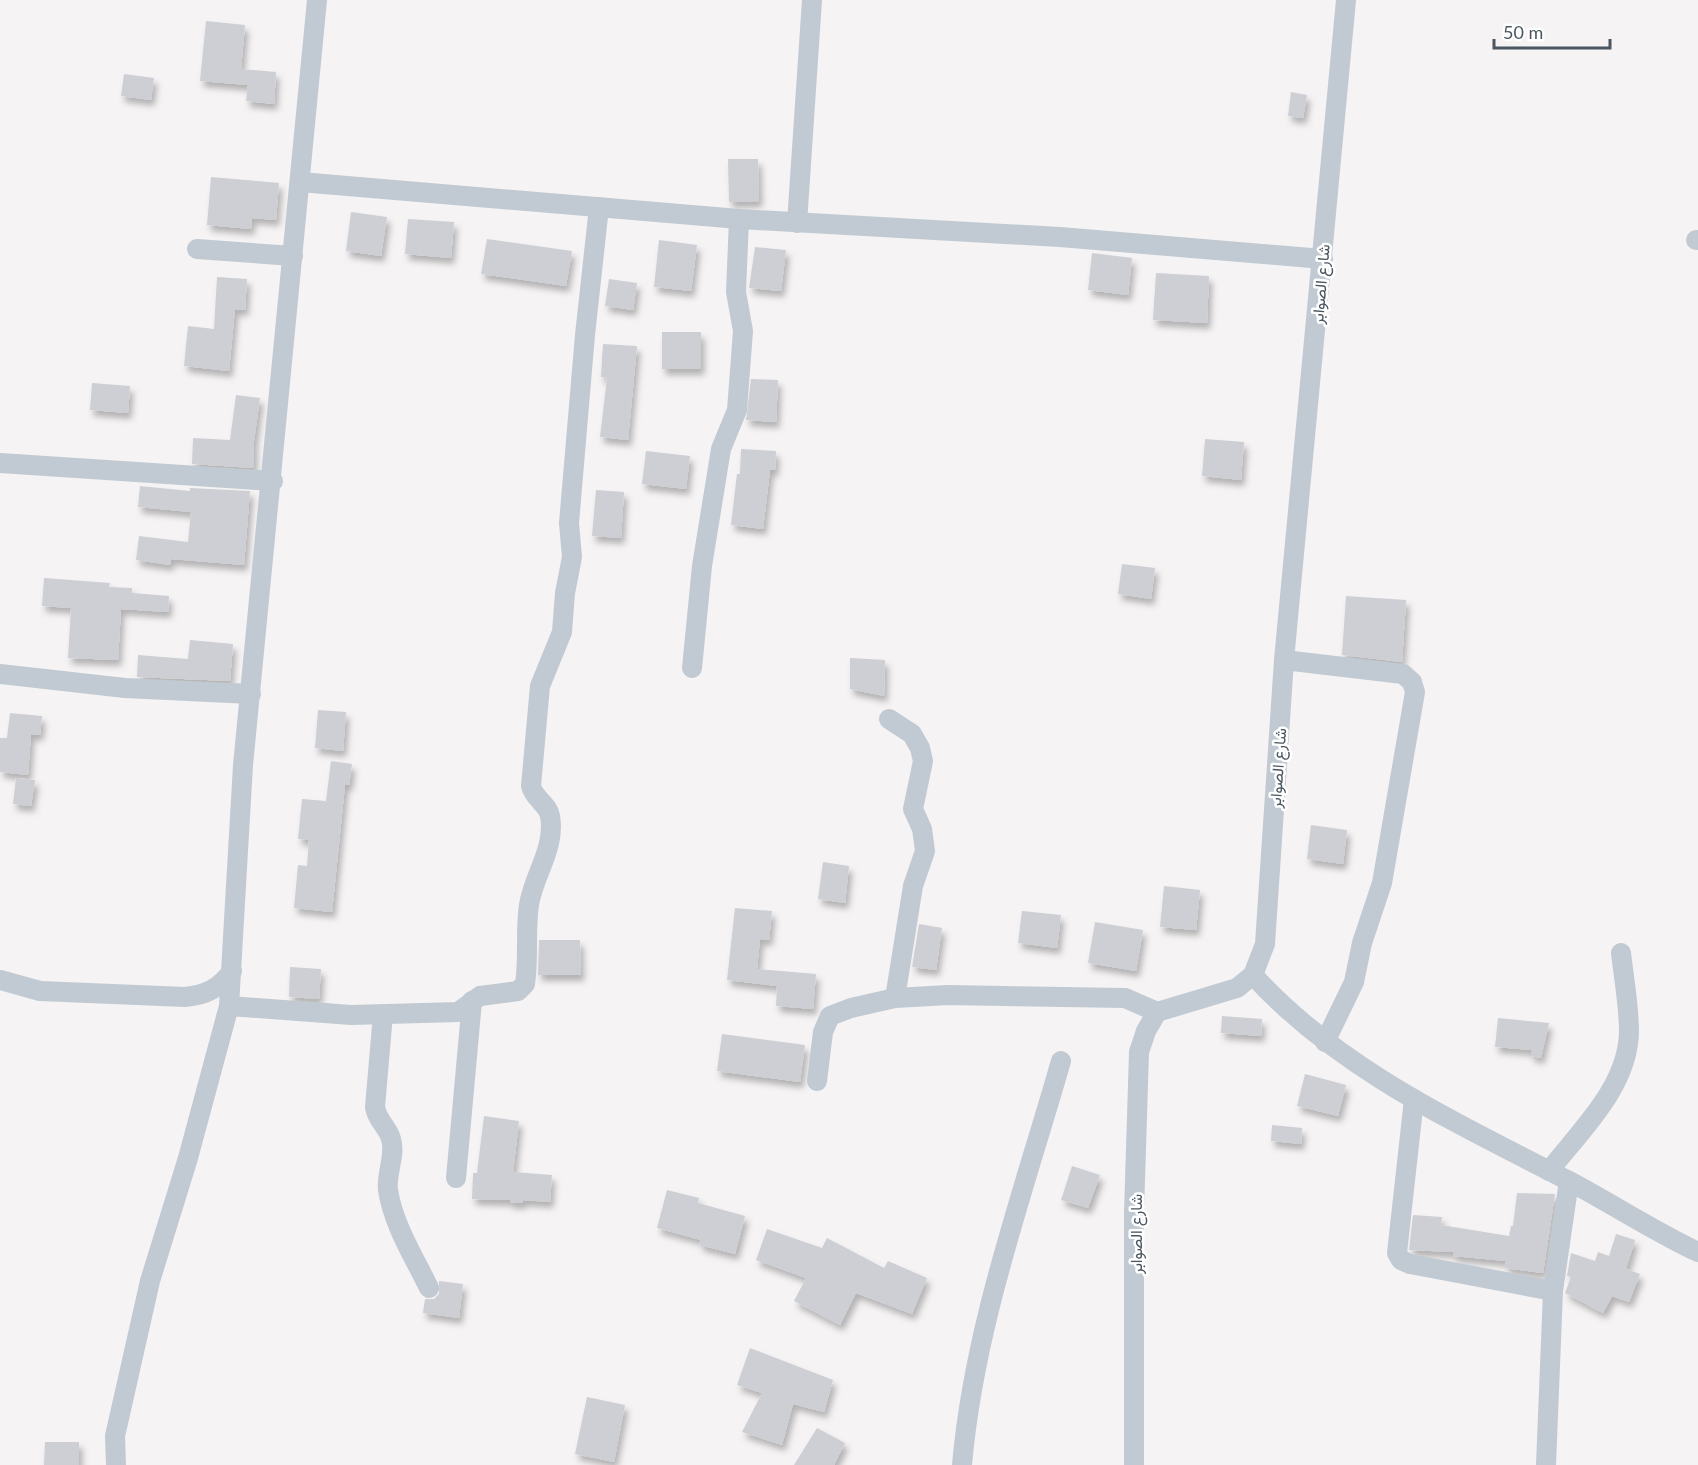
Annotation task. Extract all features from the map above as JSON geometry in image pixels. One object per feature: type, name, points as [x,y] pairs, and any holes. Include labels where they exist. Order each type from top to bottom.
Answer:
[{"type":"street","points":[[116,1465],[115,1436],[150,1281],[191,1148],[229,1006],[238,838],[317,0]]},
{"type":"street","points":[[797,223],[812,0]]},
{"type":"street","name":"شارع الصوابر","points":[[1253,975],[1265,944],[1284,660],[1346,0]]},
{"type":"street","points":[[300,183],[739,219],[1060,237],[1323,259]]},
{"type":"street","points":[[229,1006],[311,1013],[458,1012],[480,996],[518,991],[524,987],[529,903],[547,848],[551,819],[545,806],[535,797],[531,786],[538,696],[562,632],[565,593],[572,557],[569,524],[585,335],[600,207]]},
{"type":"street","points":[[692,669],[702,566],[721,448],[736,410],[743,331],[736,292],[739,219]]},
{"type":"street","points":[[196,249],[293,256]]},
{"type":"street","points":[[0,463],[273,481]]},
{"type":"street","points":[[1284,660],[1403,674],[1412,681],[1415,692],[1382,883],[1362,943],[1354,982],[1325,1042]]},
{"type":"street","points":[[0,674],[125,688],[251,694]]},
{"type":"street","points":[[889,719],[912,734],[920,748],[923,761],[913,809],[922,829],[925,851],[913,886],[895,998]]},
{"type":"street","points":[[1549,1171],[1609,1093],[1623,1064],[1629,1033],[1621,953]]},
{"type":"street","points":[[0,980],[40,991],[185,997],[207,993],[217,988],[232,971]]},
{"type":"street","points":[[817,1081],[823,1032],[830,1016],[851,1008],[895,998],[1063,995],[1125,998],[1157,1012],[1238,988],[1253,975],[1287,1011],[1325,1042],[1414,1099],[1698,1252]]},
{"type":"street","points":[[456,1178],[472,1001]]},
{"type":"street","name":"شارع الصوابر","points":[[1134,1465],[1136,1082],[1143,1041],[1157,1012]]},
{"type":"street","points":[[383,1014],[375,1107],[378,1119],[391,1137],[393,1146],[388,1171],[390,1203],[429,1288]]},
{"type":"street","points":[[962,1465],[966,1422],[984,1331],[1061,1061]]},
{"type":"street","points":[[1414,1099],[1397,1252],[1401,1260],[1410,1264],[1553,1291]]},
{"type":"street","points":[[1546,1465],[1553,1291],[1569,1181]]},
{"type":"building","points":[[206,21],[245,25],[241,69],[276,72],[274,104],[246,101],[248,85],[200,81]]},
{"type":"building","points":[[124,74],[154,78],[151,100],[121,96]]},
{"type":"building","points":[[1291,92],[1307,95],[1303,118],[1288,116]]},
{"type":"building","points":[[728,159],[758,159],[759,201],[729,202]]},
{"type":"building","points":[[211,177],[279,183],[276,220],[252,218],[251,229],[207,225]]},
{"type":"building","points":[[351,212],[387,217],[381,256],[346,251]]},
{"type":"building","points":[[408,219],[454,222],[451,258],[405,254]]},
{"type":"building","points":[[487,239],[572,251],[566,286],[481,274]]},
{"type":"building","points":[[659,240],[697,245],[691,291],[654,287]]},
{"type":"building","points":[[755,247],[786,250],[781,291],[749,288]]},
{"type":"building","points":[[1092,253],[1132,258],[1128,295],[1088,290]]},
{"type":"building","points":[[1156,273],[1209,276],[1207,323],[1153,320]]},
{"type":"building","points":[[217,277],[247,279],[245,310],[235,309],[229,371],[184,366],[188,326],[214,329]]},
{"type":"building","points":[[609,279],[637,283],[633,310],[605,306]]},
{"type":"building","points":[[662,332],[701,332],[701,369],[662,369]]},
{"type":"building","points":[[603,344],[637,346],[628,440],[600,437],[607,378],[601,377]]},
{"type":"building","points":[[751,379],[778,380],[776,422],[746,420]]},
{"type":"building","points":[[92,383],[130,386],[128,413],[90,410]]},
{"type":"building","points":[[236,395],[260,398],[254,441],[254,468],[192,464],[193,438],[230,440]]},
{"type":"building","points":[[1205,439],[1244,442],[1241,480],[1202,476]]},
{"type":"building","points":[[741,449],[776,451],[775,470],[770,470],[763,529],[731,525],[737,474],[740,474]]},
{"type":"building","points":[[646,451],[690,456],[686,489],[642,484]]},
{"type":"building","points":[[140,486],[190,491],[190,488],[250,491],[244,565],[171,559],[170,565],[136,560],[139,536],[188,542],[191,512],[138,507]]},
{"type":"building","points":[[596,490],[624,492],[621,538],[592,536]]},
{"type":"building","points":[[1122,564],[1155,568],[1151,599],[1118,594]]},
{"type":"building","points":[[44,578],[110,583],[109,587],[132,588],[132,593],[169,596],[168,612],[121,609],[118,660],[68,658],[71,608],[42,606]]},
{"type":"building","points":[[1346,596],[1406,600],[1402,662],[1342,655]]},
{"type":"building","points":[[190,640],[233,644],[230,681],[137,677],[138,655],[188,659]]},
{"type":"building","points":[[850,658],[885,660],[884,696],[850,689]]},
{"type":"building","points":[[318,710],[346,712],[343,751],[315,748]]},
{"type":"building","points":[[10,713],[42,716],[40,735],[31,734],[28,775],[0,772],[0,738],[7,738]]},
{"type":"building","points":[[331,761],[352,764],[349,785],[345,785],[332,912],[294,908],[298,865],[307,866],[309,840],[298,839],[302,799],[326,801]]},
{"type":"building","points":[[16,778],[35,780],[31,806],[13,804]]},
{"type":"building","points":[[1311,825],[1347,830],[1343,864],[1307,859]]},
{"type":"building","points":[[823,862],[849,866],[845,903],[818,899]]},
{"type":"building","points":[[1164,886],[1200,890],[1196,930],[1160,927]]},
{"type":"building","points":[[735,908],[772,911],[769,940],[760,939],[757,969],[816,974],[813,1009],[776,1006],[777,986],[727,980]]},
{"type":"building","points":[[1022,911],[1061,915],[1057,948],[1018,943]]},
{"type":"building","points":[[1095,922],[1143,930],[1136,971],[1088,963]]},
{"type":"building","points":[[919,924],[942,928],[936,970],[912,967]]},
{"type":"building","points":[[539,940],[580,940],[581,975],[538,975]]},
{"type":"building","points":[[290,967],[321,969],[319,999],[289,997]]},
{"type":"building","points":[[1222,1016],[1262,1019],[1261,1036],[1221,1033]]},
{"type":"building","points":[[1498,1018],[1549,1023],[1541,1058],[1531,1056],[1531,1050],[1495,1047]]},
{"type":"building","points":[[722,1034],[805,1045],[800,1082],[717,1071]]},
{"type":"building","points":[[1305,1074],[1346,1085],[1338,1116],[1297,1106]]},
{"type":"building","points":[[484,1116],[519,1121],[513,1172],[552,1175],[550,1202],[523,1200],[523,1203],[510,1203],[510,1200],[472,1199],[473,1173],[477,1173]]},
{"type":"building","points":[[1272,1125],[1302,1128],[1301,1144],[1271,1141]]},
{"type":"building","points":[[1072,1166],[1100,1175],[1088,1208],[1061,1200]]},
{"type":"building","points":[[667,1190],[699,1198],[698,1203],[745,1216],[735,1254],[699,1245],[701,1240],[657,1228]]},
{"type":"building","points":[[1517,1193],[1555,1194],[1543,1273],[1505,1268],[1506,1261],[1453,1256],[1453,1252],[1409,1250],[1413,1215],[1442,1217],[1441,1225],[1509,1236],[1511,1226],[1513,1226]]},
{"type":"building","points":[[767,1229],[822,1248],[827,1238],[884,1268],[888,1261],[927,1278],[912,1314],[856,1293],[840,1325],[794,1301],[806,1278],[756,1260]]},
{"type":"building","points":[[1616,1234],[1635,1240],[1626,1269],[1640,1274],[1629,1302],[1612,1296],[1603,1313],[1565,1293],[1571,1277],[1567,1276],[1571,1253],[1595,1261],[1598,1252],[1609,1256]]},
{"type":"building","points":[[439,1281],[463,1284],[459,1318],[423,1313],[425,1299],[434,1299],[439,1294]]},
{"type":"building","points":[[750,1348],[833,1380],[824,1412],[793,1404],[782,1445],[742,1432],[762,1393],[737,1385]]},
{"type":"building","points":[[587,1397],[625,1405],[614,1462],[575,1454]]},
{"type":"building","points":[[817,1428],[845,1443],[834,1465],[794,1465]]},
{"type":"building","points":[[45,1442],[79,1442],[79,1465],[44,1465]]}]
